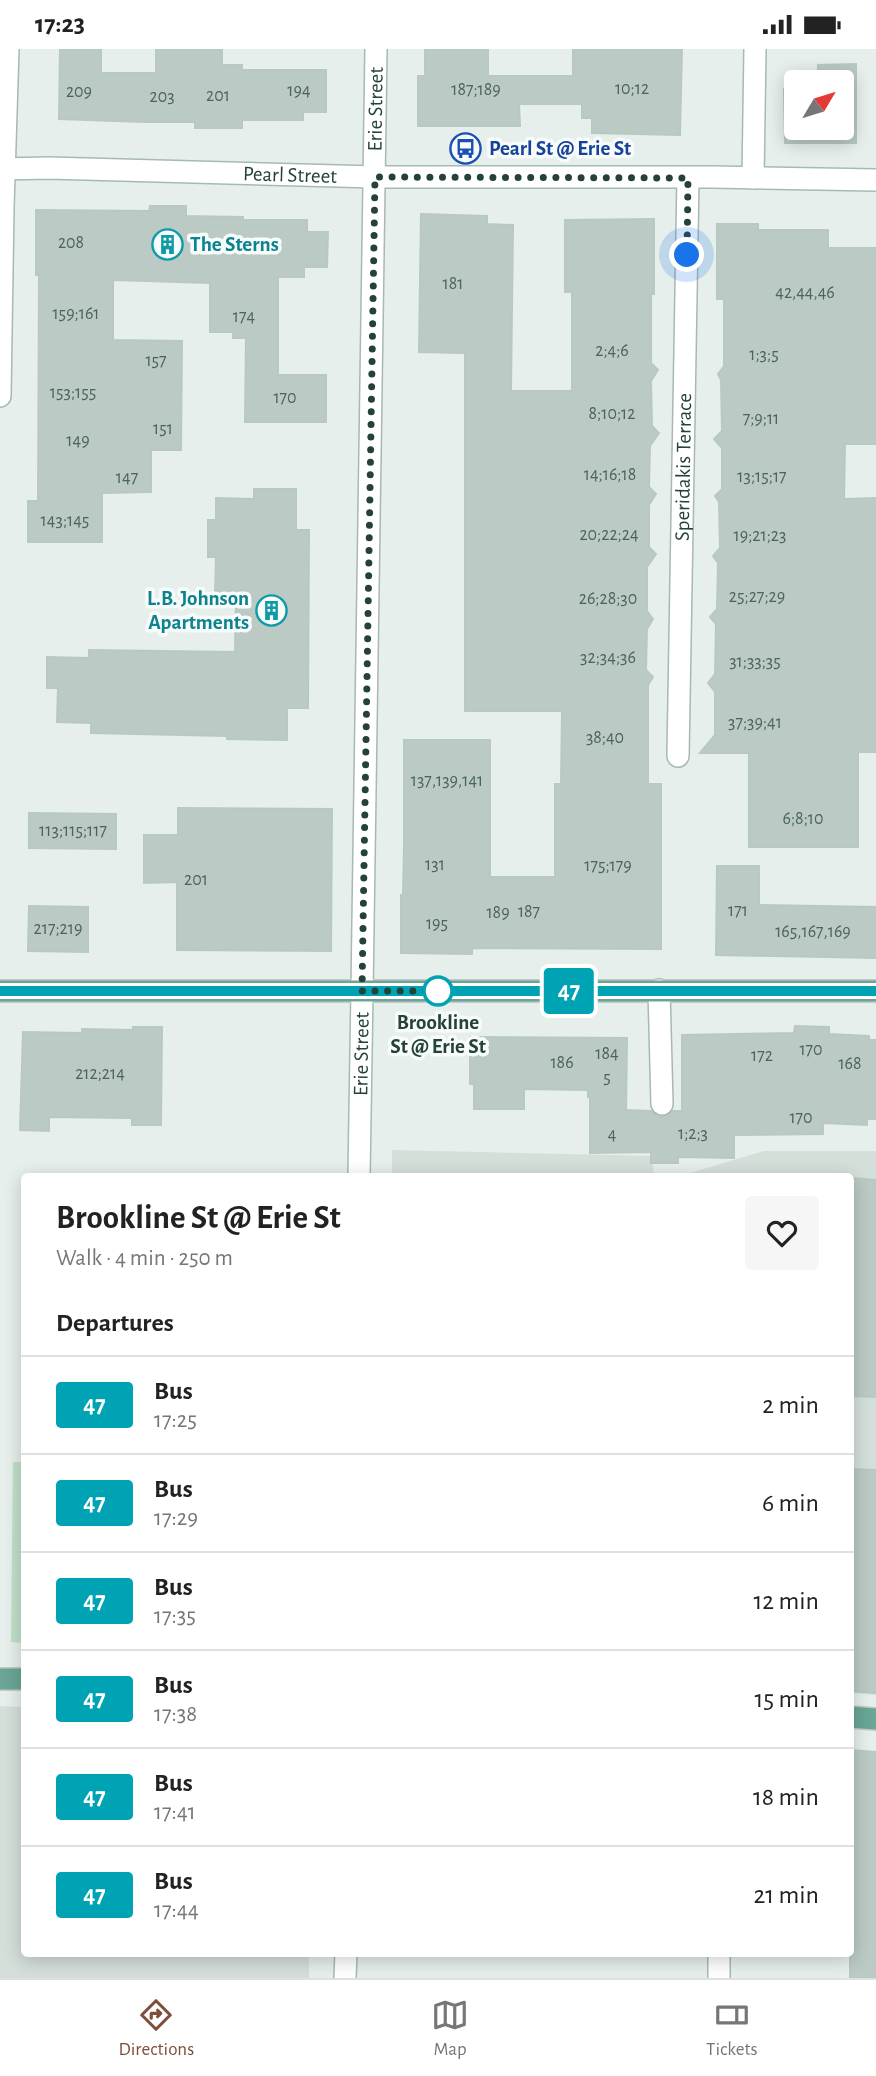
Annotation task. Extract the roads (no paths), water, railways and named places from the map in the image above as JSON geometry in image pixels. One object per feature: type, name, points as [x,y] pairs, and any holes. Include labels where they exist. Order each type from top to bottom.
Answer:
[{"type":"main road","points":[[0,991],[876,991]]},
{"type":"main road","points":[[0,1679],[21,1679]]},
{"type":"main road","points":[[854,1717],[876,1719]]},
{"type":"street","points":[[0,396],[3,169],[8,49]]},
{"type":"street","name":"Erie Street","points":[[359,1173],[376,49]]},
{"type":"street","points":[[753,178],[755,49]]},
{"type":"street","name":"Pearl Street","points":[[3,169],[375,177],[876,180]]},
{"type":"street","name":"Speridakis Terrace","points":[[678,756],[688,178]]},
{"type":"street","points":[[659,990],[662,1104]]},
{"type":"street","points":[[345,1978],[346,1957]]},
{"type":"street","points":[[719,1957],[719,1978]]},
{"type":"place","name":"Pearl St @ Erie St","points":[[466,148]]},
{"type":"place","name":"The Sterns","points":[[167,244]]},
{"type":"place","name":"L.B. Johnson Apartments","points":[[272,610]]},
{"type":"place","name":"Brookline St @ Erie St","points":[[438,991]]}]
